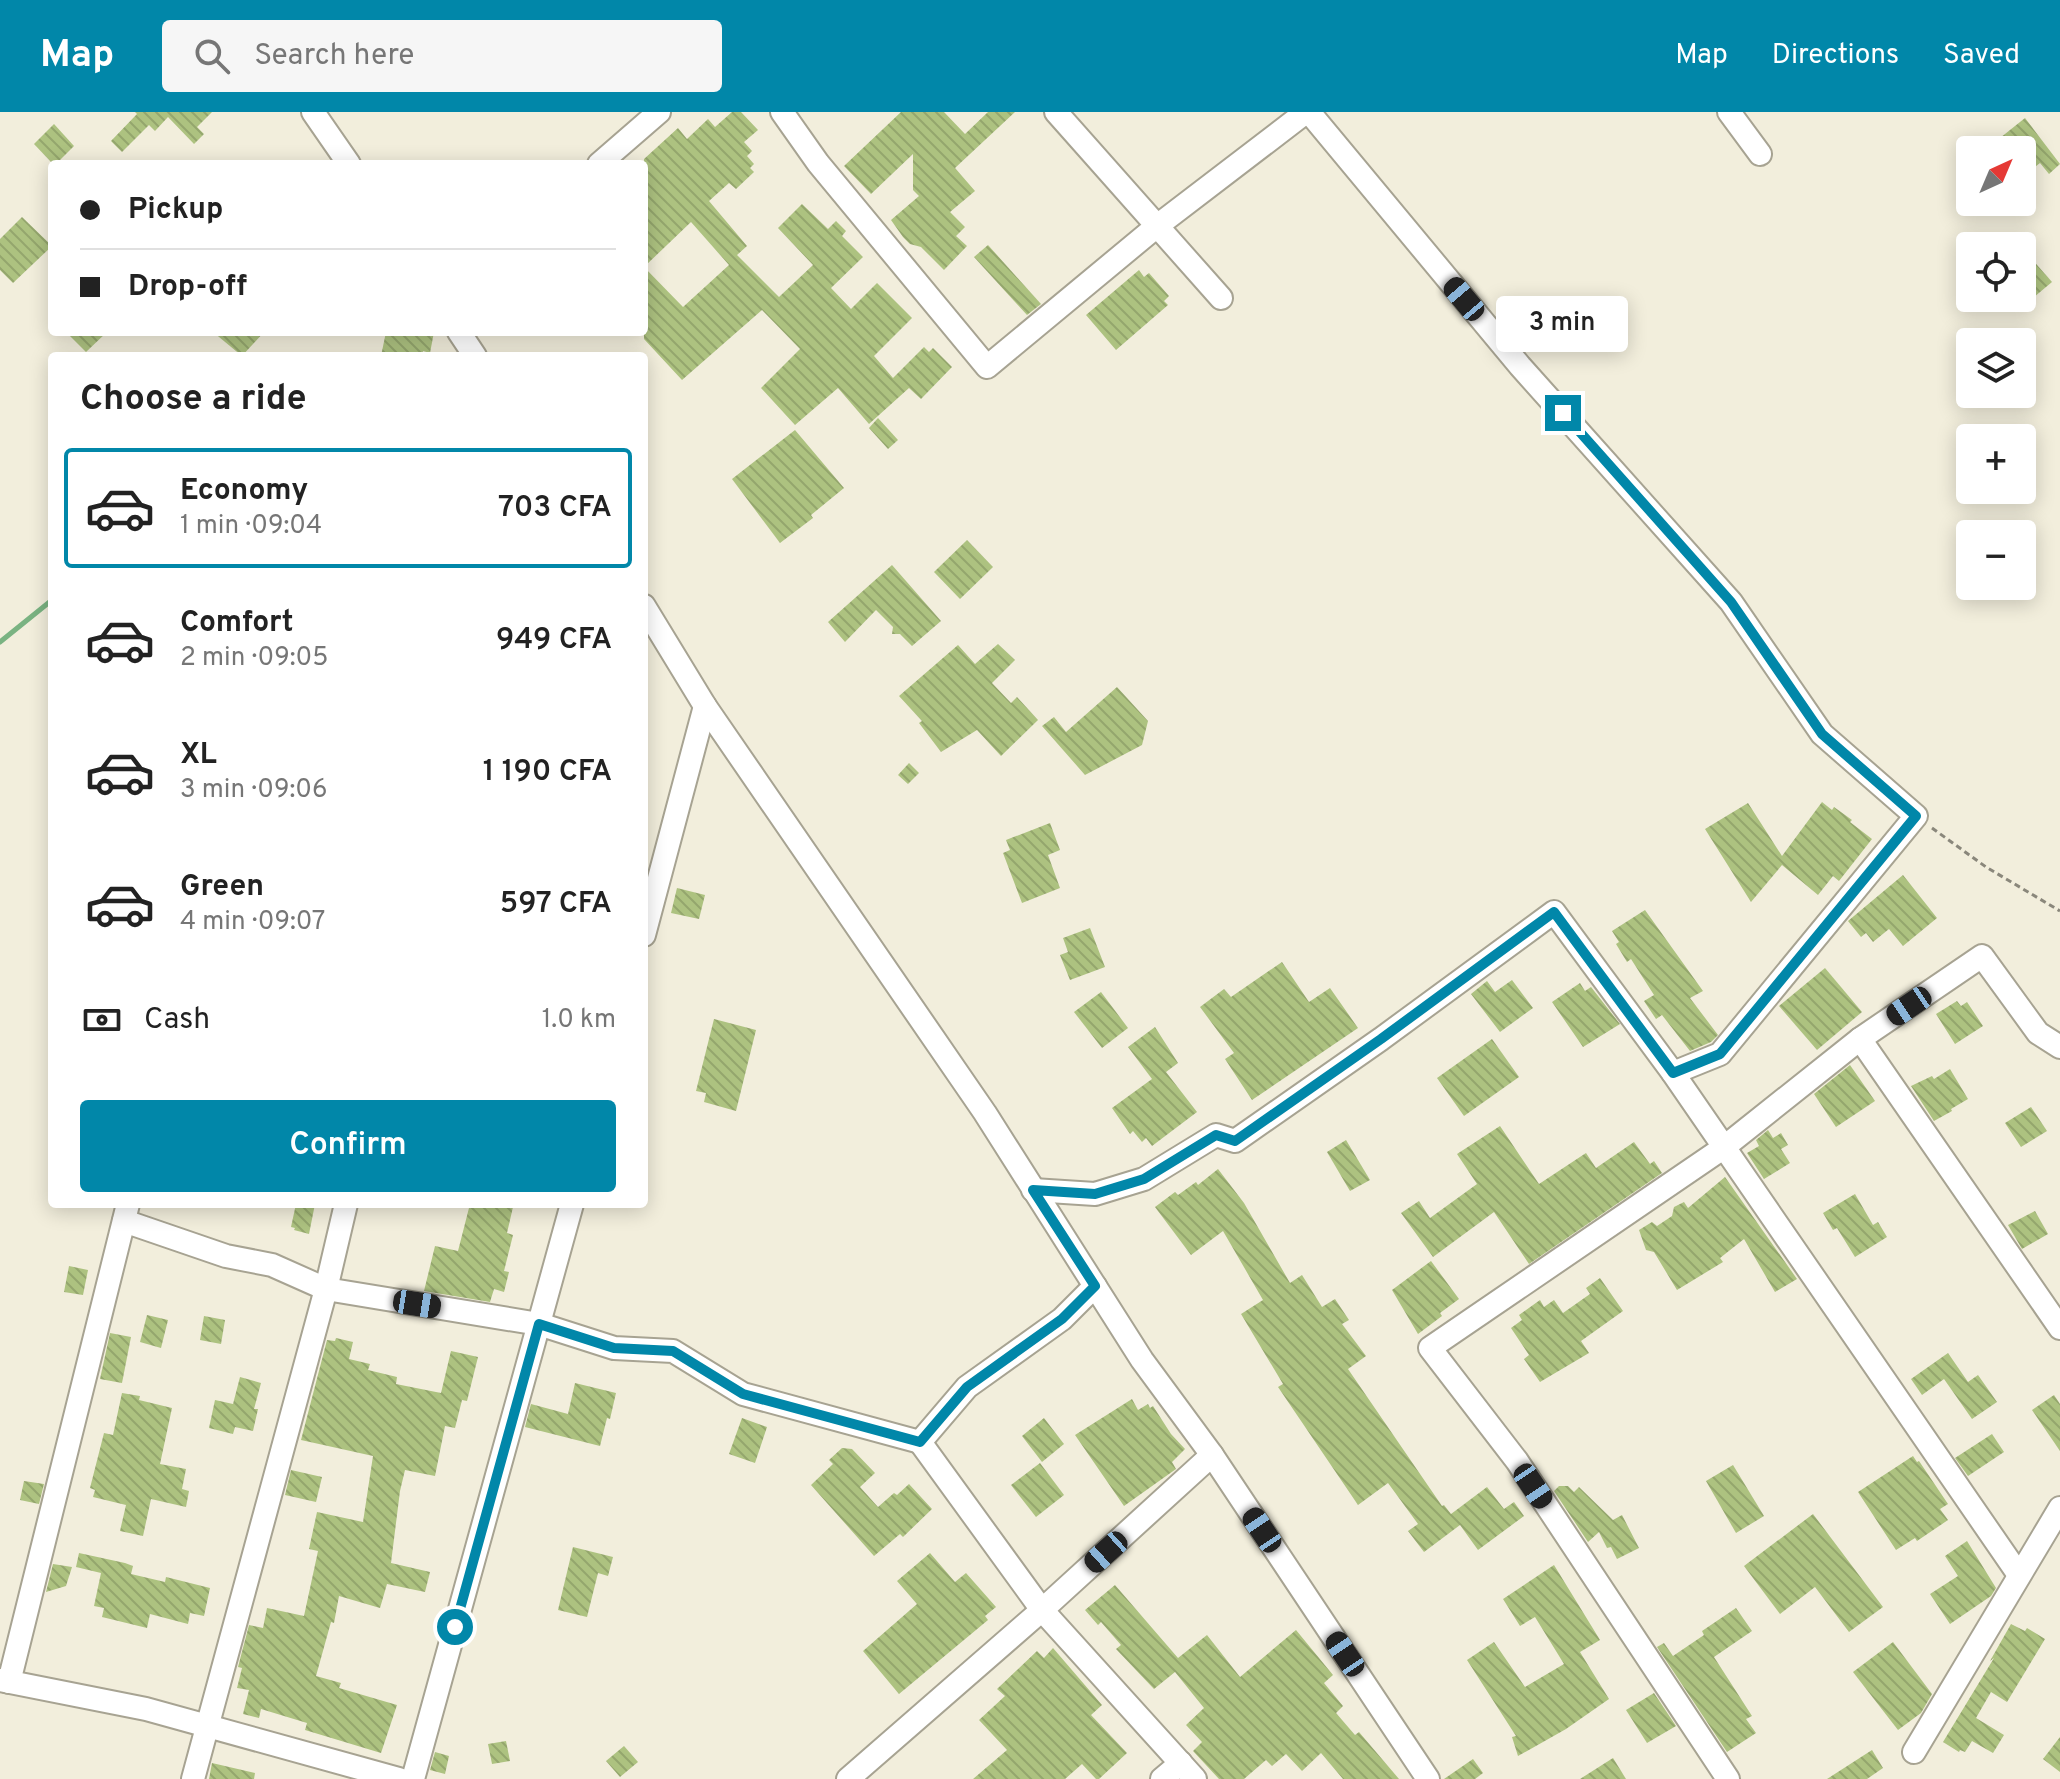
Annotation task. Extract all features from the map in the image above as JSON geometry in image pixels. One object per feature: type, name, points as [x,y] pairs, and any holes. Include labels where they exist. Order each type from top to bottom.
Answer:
[{"type":"street","points":[[313,112],[346,160]]},
{"type":"street","points":[[604,160],[659,112]]},
{"type":"street","points":[[782,112],[818,163],[987,367],[1157,226],[1307,112],[1520,366],[1731,602],[1822,734],[1916,816],[1720,1054],[1673,1073]]},
{"type":"street","points":[[1056,112],[1221,298]]},
{"type":"street","points":[[1729,112],[1760,154]]},
{"type":"street","points":[[648,613],[705,706],[985,1113],[1142,1360],[1212,1455],[1428,1779]]},
{"type":"street","points":[[648,920],[705,706]]},
{"type":"street","points":[[1033,1190],[1095,1194],[1144,1179],[1216,1135],[1235,1141],[1554,912],[1673,1073],[2019,1575]]},
{"type":"street","points":[[1728,1779],[1517,1461],[1430,1348],[1723,1148],[1860,1039],[1982,956],[2038,1033],[2060,1047]]},
{"type":"street","points":[[1860,1039],[2060,1328]]},
{"type":"street","points":[[193,1779],[326,1289],[345,1208]]},
{"type":"street","points":[[413,1779],[571,1208]]},
{"type":"street","points":[[399,1779],[146,1709],[5,1681],[126,1212],[226,1256],[272,1265],[326,1289],[539,1324],[614,1348],[673,1351],[743,1394],[920,1442],[1042,1610],[1188,1771],[1162,1779]]},
{"type":"street","points":[[920,1442],[967,1387],[1062,1319],[1095,1286]]},
{"type":"street","points":[[848,1779],[1042,1610],[1212,1455]]},
{"type":"street","points":[[1914,1752],[2060,1508]]},
{"type":"path","points":[[1916,816],[1986,867],[2060,911]]},
{"type":"building","points":[[135,112],[212,112],[197,127],[204,134],[194,144],[168,117],[155,131],[149,125],[122,152],[111,141],[137,114]]},
{"type":"building","points":[[732,112],[741,112],[758,130],[744,142],[752,151],[747,156],[754,164],[750,168],[754,172],[736,189],[729,183],[709,201],[747,246],[737,255],[779,297],[813,265],[778,228],[802,204],[828,229],[836,221],[846,231],[842,236],[863,257],[831,288],[851,309],[877,283],[912,318],[874,356],[893,378],[924,347],[929,352],[933,348],[952,367],[921,399],[909,388],[869,424],[838,388],[795,425],[761,388],[800,349],[762,310],[682,380],[644,339],[648,336],[648,271],[683,307],[729,265],[691,222],[648,263],[648,160],[644,160],[678,128],[687,139],[708,119],[715,127]]},
{"type":"building","points":[[901,112],[944,112],[965,134],[988,112],[1015,112],[955,168],[975,191],[950,212],[965,227],[956,236],[967,246],[944,270],[921,247],[910,244],[891,220],[919,196],[913,190],[913,154],[871,194],[844,166]]},
{"type":"building","points":[[2025,118],[2060,164],[2049,174],[2040,163],[2036,166],[2036,136],[2002,136]]},
{"type":"building","points":[[54,124],[74,146],[60,160],[49,160],[34,144]]},
{"type":"building","points":[[22,217],[48,242],[48,250],[13,283],[0,270],[0,239]]},
{"type":"building","points":[[988,245],[1041,304],[1027,315],[974,257]]},
{"type":"building","points":[[2036,264],[2052,282],[2036,295]]},
{"type":"building","points":[[1139,270],[1144,277],[1149,273],[1169,296],[1164,301],[1168,305],[1116,350],[1086,315]]},
{"type":"building","points":[[70,336],[103,336],[86,352]]},
{"type":"building","points":[[218,336],[260,336],[246,352],[237,352]]},
{"type":"building","points":[[385,336],[433,336],[430,352],[382,352]]},
{"type":"building","points":[[878,418],[898,440],[888,449],[869,428]]},
{"type":"building","points":[[795,430],[844,488],[811,515],[813,518],[780,543],[732,479]]},
{"type":"building","points":[[967,540],[993,567],[960,599],[934,572]]},
{"type":"building","points":[[892,565],[941,621],[912,646],[900,634],[892,634],[893,627],[876,610],[845,642],[828,622]]},
{"type":"building","points":[[998,644],[1015,660],[992,683],[1011,703],[1017,697],[1038,720],[1001,756],[977,730],[941,752],[919,723],[922,721],[899,696],[958,645],[975,664]]},
{"type":"building","points":[[1117,687],[1148,721],[1142,745],[1085,775],[1042,726],[1054,717],[1066,732]]},
{"type":"building","points":[[909,763],[919,773],[908,784],[898,775]]},
{"type":"building","points":[[1822,802],[1852,820],[1850,822],[1872,839],[1839,881],[1833,876],[1818,895],[1782,865],[1751,902],[1705,829],[1748,803],[1782,856]]},
{"type":"building","points":[[1050,823],[1060,850],[1048,855],[1060,888],[1022,903],[1003,853],[1010,850],[1006,840]]},
{"type":"building","points":[[1903,875],[1937,918],[1903,946],[1889,929],[1873,942],[1866,933],[1861,937],[1848,921]]},
{"type":"building","points":[[677,888],[705,895],[699,919],[671,913]]},
{"type":"building","points":[[1645,910],[1703,991],[1690,998],[1718,1035],[1711,1042],[1690,1051],[1662,1015],[1656,1019],[1644,1001],[1654,995],[1631,959],[1627,962],[1616,944],[1619,942],[1612,931]]},
{"type":"building","points":[[1090,928],[1105,967],[1070,980],[1060,955],[1068,952],[1063,938]]},
{"type":"building","points":[[1282,962],[1309,1002],[1330,988],[1358,1028],[1252,1100],[1225,1059],[1234,1053],[1200,1007],[1224,989],[1231,997]]},
{"type":"building","points":[[1825,968],[1862,1012],[1817,1050],[1779,1006]]},
{"type":"building","points":[[1512,980],[1533,1008],[1500,1032],[1471,994],[1487,981],[1495,992]]},
{"type":"building","points":[[1580,983],[1585,991],[1591,987],[1620,1024],[1583,1047],[1552,1002]]},
{"type":"building","points":[[1101,992],[1128,1028],[1102,1048],[1074,1012]]},
{"type":"building","points":[[1957,1001],[1961,1006],[1967,1002],[1983,1026],[1955,1044],[1936,1014]]},
{"type":"building","points":[[714,1019],[756,1030],[736,1111],[704,1102],[706,1093],[696,1091]]},
{"type":"building","points":[[1155,1027],[1178,1063],[1166,1072],[1197,1112],[1152,1146],[1146,1138],[1142,1142],[1133,1131],[1130,1134],[1112,1108],[1152,1079],[1128,1047]]},
{"type":"building","points":[[1492,1039],[1519,1077],[1464,1116],[1437,1078]]},
{"type":"building","points":[[1850,1065],[1875,1101],[1836,1127],[1814,1094]]},
{"type":"building","points":[[1950,1069],[1968,1099],[1934,1121],[1911,1086],[1932,1076],[1934,1079]]},
{"type":"building","points":[[2031,1107],[2047,1131],[2021,1147],[2005,1123]]},
{"type":"building","points":[[1500,1126],[1539,1184],[1586,1153],[1596,1168],[1634,1142],[1650,1164],[1654,1161],[1662,1173],[1529,1264],[1494,1212],[1433,1257],[1401,1213],[1419,1201],[1430,1218],[1477,1184],[1457,1154]]},
{"type":"building","points":[[1768,1130],[1773,1138],[1781,1133],[1788,1145],[1781,1149],[1790,1163],[1764,1179],[1747,1153],[1759,1146],[1756,1140]]},
{"type":"building","points":[[1346,1140],[1370,1180],[1350,1191],[1327,1152]]},
{"type":"building","points":[[1218,1169],[1244,1203],[1290,1283],[1302,1275],[1322,1307],[1335,1299],[1349,1320],[1342,1324],[1366,1356],[1348,1369],[1442,1506],[1451,1514],[1487,1487],[1504,1509],[1514,1502],[1524,1516],[1478,1550],[1460,1525],[1424,1552],[1408,1531],[1418,1524],[1388,1483],[1358,1505],[1278,1387],[1283,1384],[1241,1314],[1263,1300],[1223,1231],[1191,1255],[1155,1207],[1175,1192],[1178,1195],[1196,1182],[1198,1185]]},
{"type":"building","points":[[1725,1177],[1797,1279],[1775,1292],[1744,1239],[1720,1258],[1723,1262],[1677,1290],[1654,1252],[1646,1250],[1639,1230],[1652,1222],[1657,1226],[1672,1216],[1674,1207],[1684,1202],[1688,1208]]},
{"type":"building","points":[[1855,1194],[1873,1225],[1878,1222],[1887,1237],[1855,1257],[1837,1228],[1833,1230],[1823,1213]]},
{"type":"building","points":[[295,1208],[314,1208],[309,1234],[291,1227]]},
{"type":"building","points":[[469,1208],[513,1208],[507,1233],[513,1235],[504,1271],[509,1272],[504,1292],[494,1289],[490,1302],[424,1291],[435,1246],[458,1251]]},
{"type":"building","points":[[2035,1211],[2048,1234],[2022,1249],[2008,1225]]},
{"type":"building","points":[[1431,1261],[1459,1299],[1418,1334],[1392,1290]]},
{"type":"building","points":[[69,1266],[88,1270],[83,1295],[64,1292]]},
{"type":"building","points":[[1600,1278],[1623,1311],[1581,1341],[1589,1353],[1540,1382],[1524,1359],[1529,1355],[1511,1328],[1522,1320],[1519,1315],[1540,1300],[1544,1307],[1554,1300],[1563,1313],[1590,1294],[1586,1288]]},
{"type":"building","points":[[147,1315],[168,1320],[161,1348],[140,1342]]},
{"type":"building","points":[[204,1316],[225,1320],[221,1344],[200,1340]]},
{"type":"building","points":[[110,1333],[131,1337],[122,1383],[100,1379]]},
{"type":"building","points":[[336,1338],[353,1342],[349,1359],[370,1364],[368,1370],[397,1377],[396,1384],[441,1393],[451,1351],[478,1357],[467,1401],[462,1400],[455,1428],[445,1426],[435,1476],[405,1470],[400,1491],[391,1563],[430,1572],[425,1592],[387,1584],[380,1608],[339,1596],[334,1623],[331,1622],[316,1676],[341,1683],[339,1688],[397,1705],[381,1753],[305,1730],[307,1723],[261,1709],[259,1718],[243,1714],[249,1690],[237,1688],[242,1668],[238,1667],[249,1625],[263,1628],[267,1608],[304,1616],[318,1551],[309,1549],[317,1512],[363,1522],[373,1456],[301,1440],[327,1340],[335,1341]]},
{"type":"building","points":[[1948,1353],[1968,1382],[1978,1375],[1997,1402],[1972,1419],[1944,1379],[1922,1395],[1911,1379]]},
{"type":"building","points":[[240,1377],[261,1383],[254,1409],[258,1409],[253,1431],[235,1427],[233,1434],[209,1428],[215,1400],[233,1404]]},
{"type":"building","points":[[575,1383],[616,1393],[600,1446],[525,1427],[531,1404],[568,1414]]},
{"type":"building","points":[[122,1393],[172,1408],[160,1464],[186,1469],[182,1489],[189,1491],[186,1507],[151,1499],[143,1536],[120,1531],[126,1505],[93,1497],[95,1490],[90,1488],[104,1433],[113,1435]]},
{"type":"building","points":[[2054,1395],[2060,1404],[2060,1451],[2032,1410]]},
{"type":"building","points":[[1132,1399],[1138,1410],[1148,1404],[1150,1408],[1153,1406],[1185,1449],[1172,1462],[1176,1469],[1124,1506],[1075,1435]]},
{"type":"building","points":[[742,1418],[767,1427],[755,1463],[729,1454]]},
{"type":"building","points":[[1044,1418],[1064,1444],[1042,1462],[1022,1436]]},
{"type":"building","points":[[1992,1434],[2004,1452],[1968,1476],[1955,1458]]},
{"type":"building","points":[[842,1448],[852,1449],[875,1473],[860,1487],[878,1507],[909,1484],[932,1509],[903,1537],[900,1534],[874,1556],[811,1485],[833,1464],[829,1460]]},
{"type":"building","points":[[1913,1456],[1948,1504],[1940,1509],[1948,1520],[1917,1541],[1915,1538],[1896,1550],[1858,1492]]},
{"type":"building","points":[[1040,1463],[1064,1495],[1036,1517],[1011,1485]]},
{"type":"building","points":[[1733,1465],[1764,1516],[1736,1533],[1706,1481]]},
{"type":"building","points":[[291,1470],[322,1477],[316,1502],[285,1495]]},
{"type":"building","points":[[24,1481],[44,1484],[39,1504],[20,1500]]},
{"type":"building","points":[[1559,1486],[1568,1486],[1574,1492],[1579,1487],[1613,1520],[1622,1515],[1639,1548],[1617,1559],[1599,1532],[1588,1542],[1554,1491]]},
{"type":"building","points":[[1813,1514],[1883,1607],[1849,1632],[1815,1587],[1780,1614],[1744,1566]]},
{"type":"building","points":[[1967,1541],[1996,1588],[1991,1596],[1950,1624],[1930,1594],[1958,1576],[1945,1556]]},
{"type":"building","points":[[573,1547],[613,1557],[608,1576],[598,1573],[587,1617],[558,1610]]},
{"type":"building","points":[[79,1553],[133,1566],[131,1574],[165,1582],[166,1577],[210,1588],[204,1616],[190,1613],[188,1624],[150,1614],[147,1628],[102,1617],[104,1608],[94,1606],[101,1573],[76,1567]]},
{"type":"building","points":[[930,1553],[955,1582],[966,1573],[996,1607],[985,1616],[988,1620],[899,1694],[863,1651],[917,1604],[897,1581]]},
{"type":"building","points":[[53,1564],[72,1567],[66,1586],[46,1592]]},
{"type":"building","points":[[1554,1565],[1600,1640],[1580,1652],[1609,1699],[1566,1729],[1518,1756],[1512,1737],[1516,1736],[1467,1660],[1494,1642],[1525,1687],[1564,1664],[1535,1617],[1520,1626],[1503,1599]]},
{"type":"building","points":[[1115,1585],[1178,1658],[1207,1635],[1240,1677],[1296,1630],[1333,1675],[1324,1683],[1343,1706],[1336,1713],[1355,1735],[1359,1732],[1399,1779],[1343,1779],[1321,1753],[1302,1771],[1286,1754],[1272,1766],[1266,1760],[1244,1779],[1219,1779],[1193,1751],[1202,1742],[1186,1725],[1204,1708],[1175,1672],[1154,1689],[1116,1649],[1121,1645],[1101,1622],[1098,1625],[1085,1610]]},
{"type":"building","points":[[1736,1608],[1752,1631],[1714,1657],[1752,1716],[1746,1719],[1756,1733],[1727,1752],[1657,1647],[1664,1643],[1673,1656]]},
{"type":"building","points":[[2011,1624],[2025,1631],[2027,1628],[2045,1639],[2007,1702],[1991,1692],[1976,1718],[2004,1735],[1993,1753],[1972,1741],[1965,1752],[1959,1752],[1943,1742]]},
{"type":"building","points":[[1893,1642],[1932,1694],[1921,1713],[1898,1730],[1853,1672]]},
{"type":"building","points":[[1053,1648],[1102,1705],[1091,1715],[1127,1753],[1099,1779],[1082,1764],[1065,1779],[973,1779],[1007,1750],[979,1720],[1005,1696],[997,1689],[1037,1651],[1044,1658]]},
{"type":"building","points":[[1654,1693],[1676,1726],[1647,1743],[1626,1710]]},
{"type":"building","points":[[2060,1737],[2060,1772],[2043,1759]]},
{"type":"building","points":[[506,1741],[510,1761],[492,1764],[488,1744]]},
{"type":"building","points":[[624,1746],[638,1762],[620,1777],[606,1761]]},
{"type":"building","points":[[1872,1750],[1883,1768],[1867,1779],[1827,1779]]},
{"type":"building","points":[[435,1752],[449,1756],[445,1774],[430,1770]]},
{"type":"building","points":[[1613,1758],[1626,1779],[1580,1779]]},
{"type":"building","points":[[1473,1759],[1483,1773],[1475,1779],[1444,1779]]},
{"type":"building","points":[[212,1763],[255,1773],[254,1779],[209,1779]]},
{"type":"waterway","points":[[0,642],[48,603]]},
{"type":"route","points":[[455,1627],[539,1324],[614,1348],[673,1351],[743,1394],[920,1442],[967,1387],[1062,1319],[1095,1286],[1033,1190],[1095,1194],[1144,1179],[1216,1135],[1235,1141],[1554,912],[1673,1073],[1720,1054],[1916,816],[1822,734],[1731,602],[1563,413]]}]
